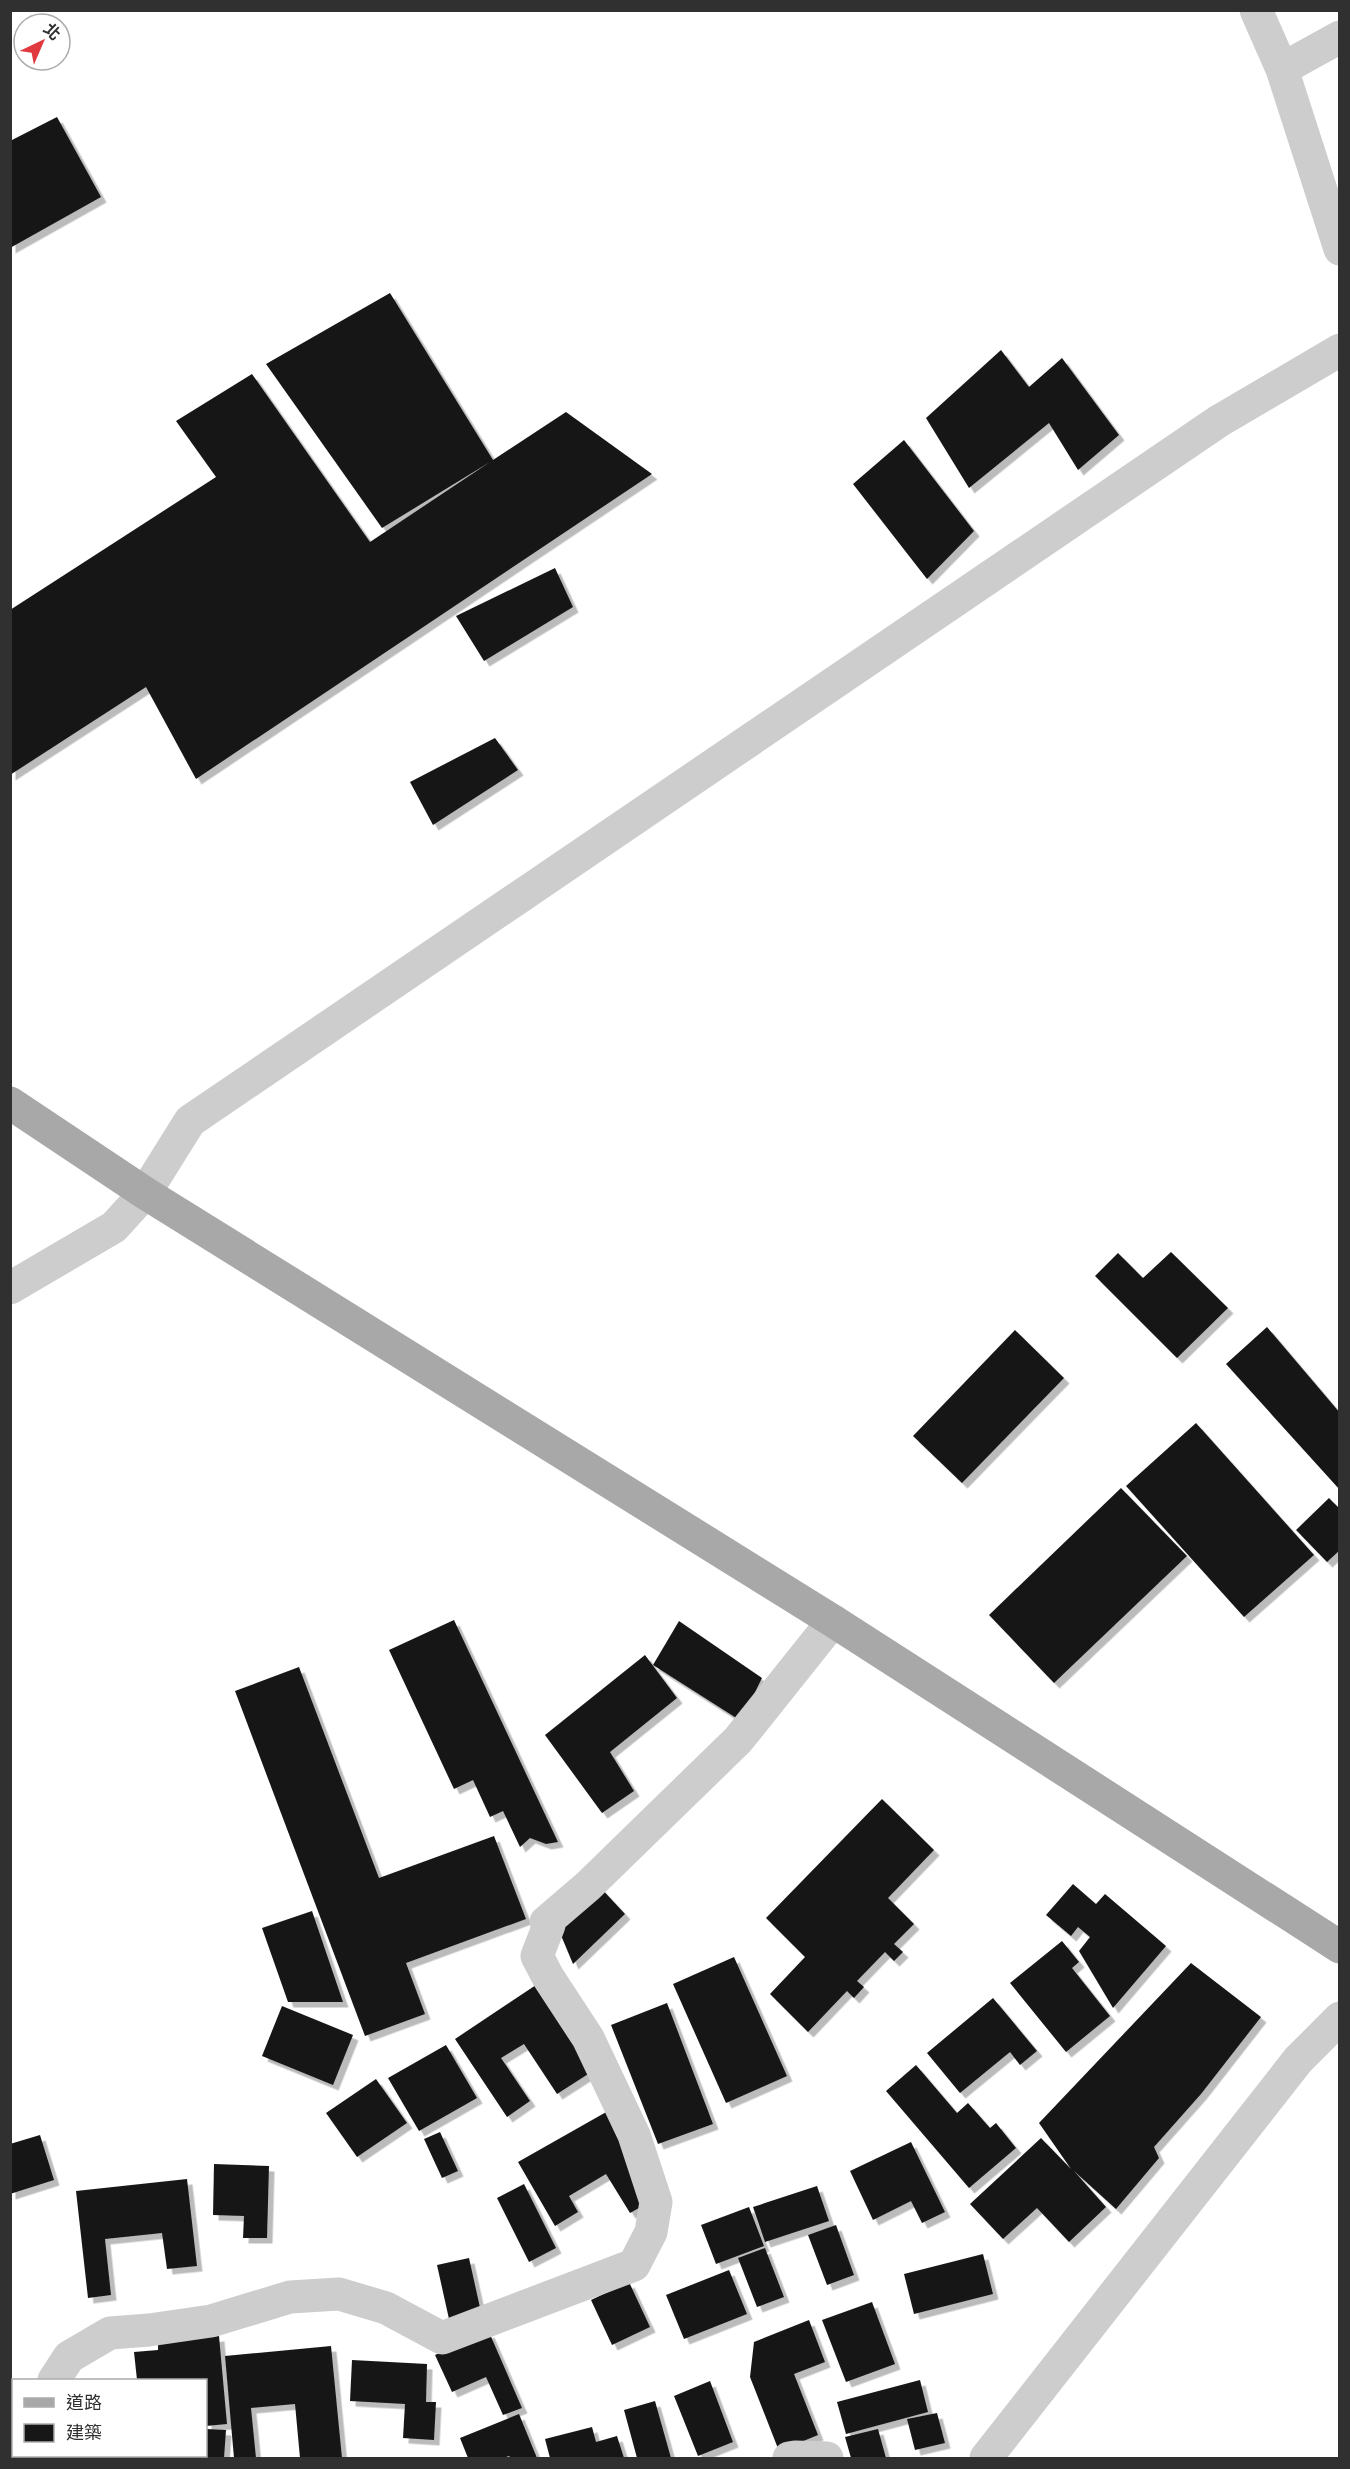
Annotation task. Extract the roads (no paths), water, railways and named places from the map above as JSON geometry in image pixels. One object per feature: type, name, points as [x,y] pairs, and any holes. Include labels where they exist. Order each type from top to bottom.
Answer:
[{"type":"main road","points":[[10,1103],[145,1193],[833,1621],[1340,1947]]},
{"type":"street","points":[[1256,10],[1282,69],[1340,249]]},
{"type":"street","points":[[1282,69],[1340,38]]},
{"type":"street","points":[[10,1288],[114,1227],[145,1193],[190,1120],[1219,421],[1340,350]]},
{"type":"street","points":[[55,2379],[69,2356],[110,2333],[211,2321],[290,2297],[339,2295],[386,2308],[442,2338],[634,2265],[651,2232],[656,2202],[629,2124],[588,2038],[537,1956],[549,1925],[546,1922],[588,1886],[738,1740],[833,1621]]},
{"type":"street","points":[[986,2458],[1298,2060],[1340,2018]]},
{"type":"street","points":[[789,2458],[827,2458]]}]
